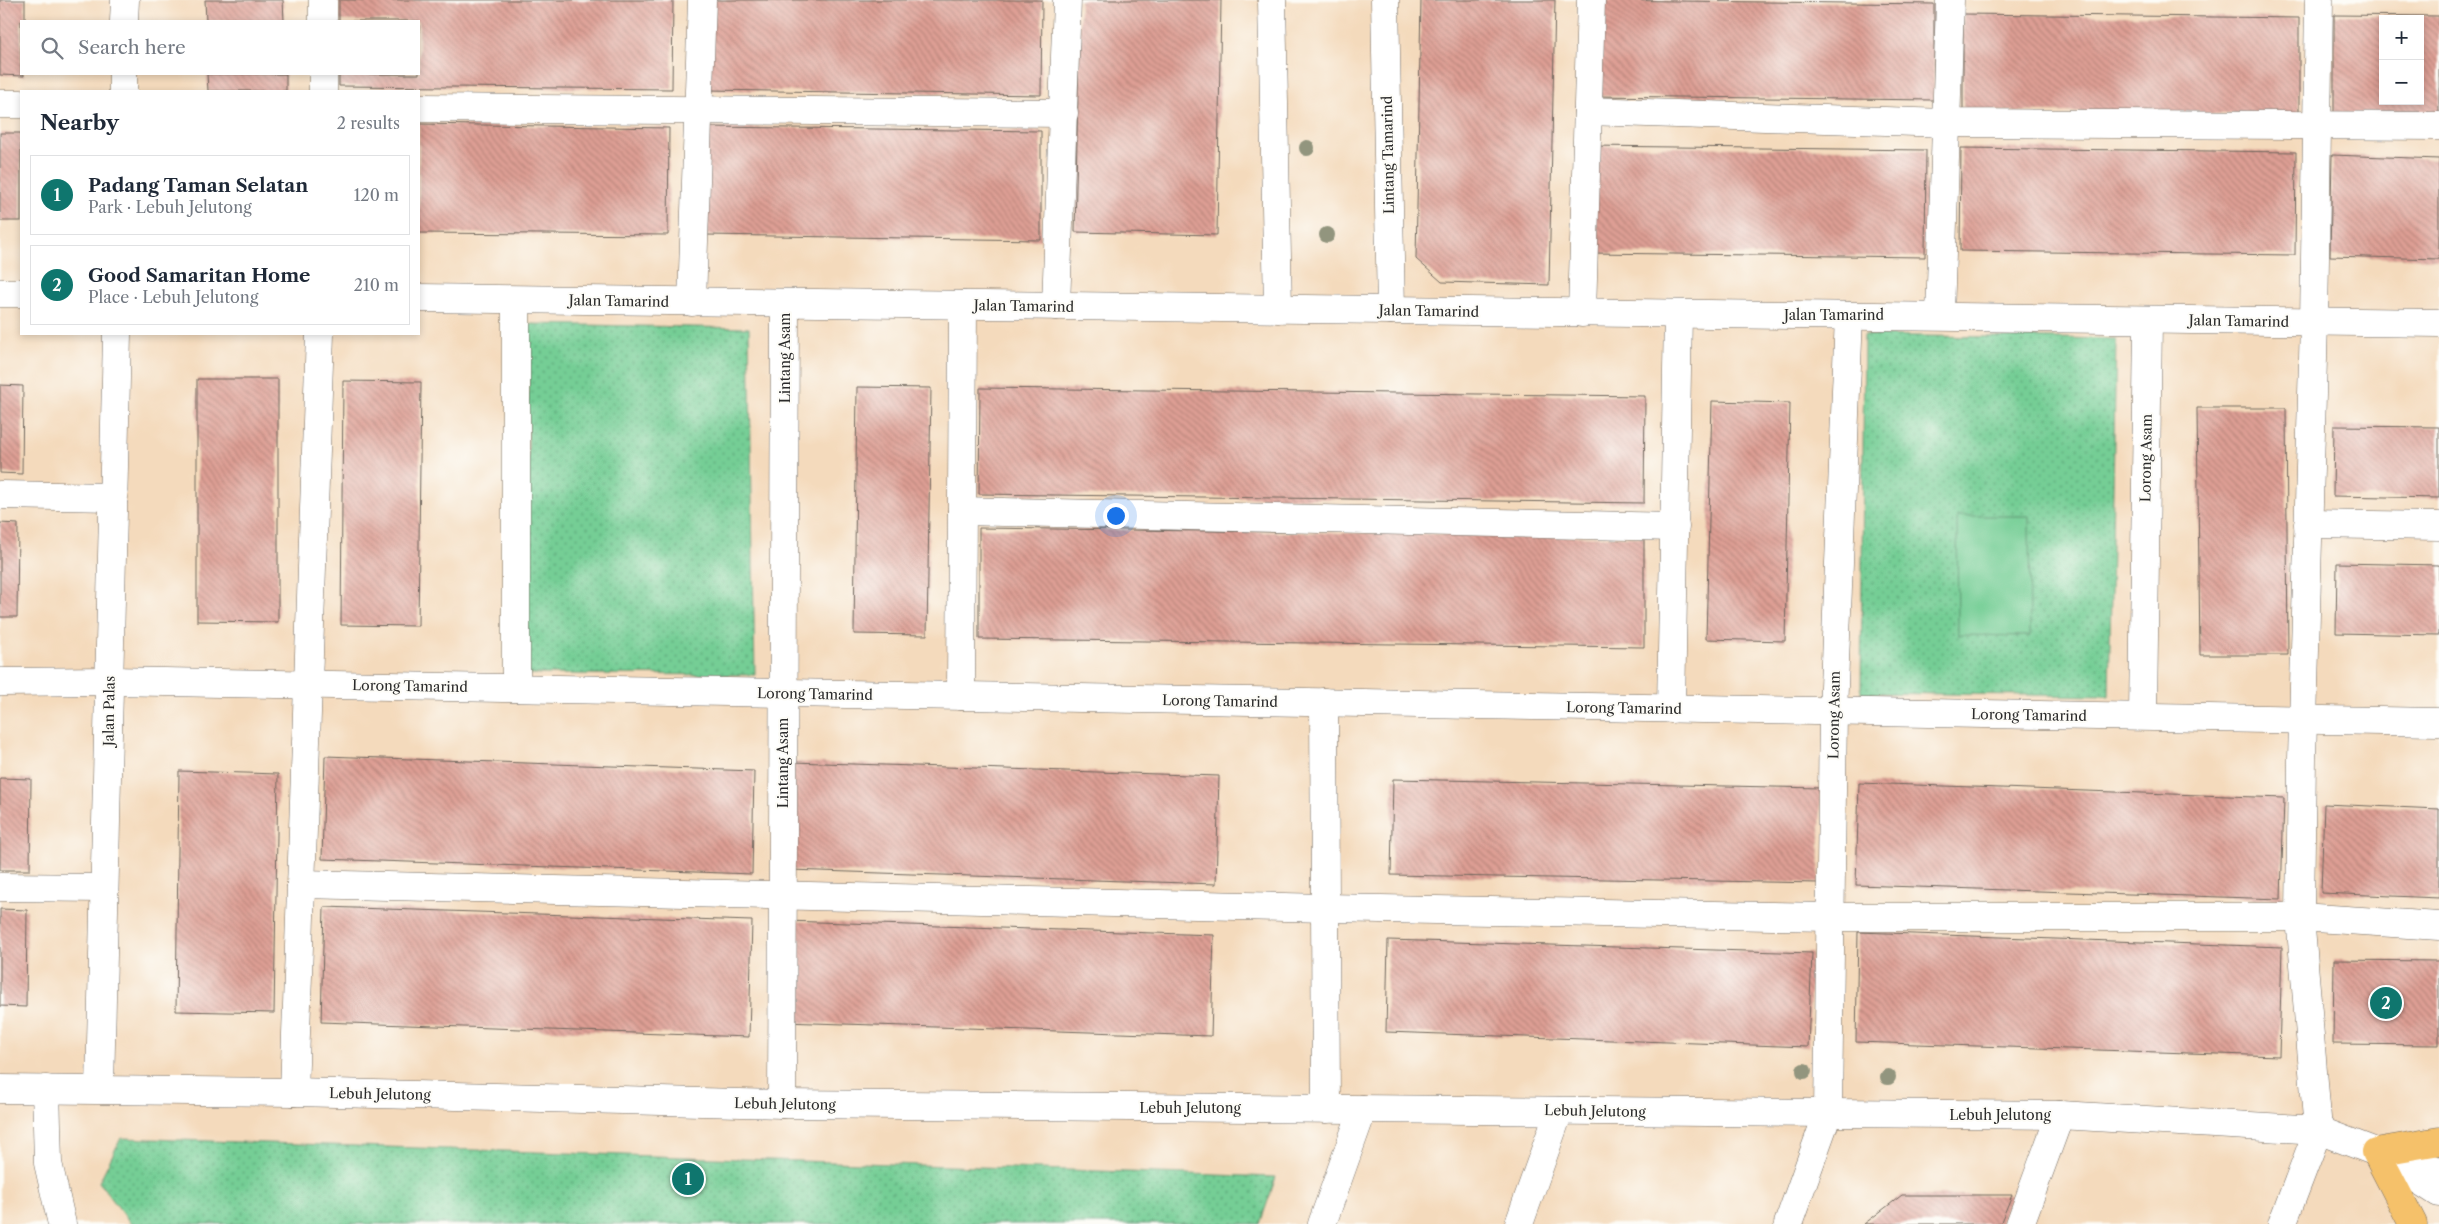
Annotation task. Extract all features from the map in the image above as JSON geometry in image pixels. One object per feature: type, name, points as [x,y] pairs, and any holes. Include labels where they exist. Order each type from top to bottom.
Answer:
[{"type":"highway","points":[[2413,1224],[2376,1152],[2439,1141]]},
{"type":"street","points":[[124,20],[125,0]]},
{"type":"street","points":[[323,0],[323,20]]},
{"type":"street","points":[[692,302],[702,0]]},
{"type":"street","points":[[1056,306],[1067,0]]},
{"type":"street","points":[[1272,0],[1278,309]]},
{"type":"street","name":"Lintang Tamarind","points":[[1385,0],[1391,310]]},
{"type":"street","points":[[1582,313],[1592,0]]},
{"type":"street","points":[[1940,316],[1950,0]]},
{"type":"street","points":[[2282,1224],[2318,1130],[2300,917],[2314,322],[2319,0]]},
{"type":"street","points":[[123,75],[123,90]]},
{"type":"street","points":[[323,75],[323,90]]},
{"type":"street","points":[[0,104],[20,104]]},
{"type":"street","points":[[420,108],[698,112],[1064,113]]},
{"type":"street","points":[[1588,111],[1946,124],[2439,126]]},
{"type":"street","points":[[0,293],[20,293]]},
{"type":"street","name":"Jalan Tamarind","points":[[420,298],[1940,316],[2439,324]]},
{"type":"street","points":[[516,300],[516,688]]},
{"type":"street","name":"Lintang Asam","points":[[782,1104],[785,303]]},
{"type":"street","points":[[961,696],[963,305]]},
{"type":"street","points":[[1671,709],[1678,314]]},
{"type":"street","name":"Lorong Asam","points":[[1788,1224],[1828,1113],[1833,711],[1849,316]]},
{"type":"street","name":"Lorong Asam","points":[[2143,716],[2148,320]]},
{"type":"street","name":"Jalan Palas","points":[[100,1088],[117,335]]},
{"type":"street","points":[[294,1092],[320,335]]},
{"type":"street","points":[[0,496],[114,497]]},
{"type":"street","points":[[962,511],[1675,527]]},
{"type":"street","points":[[2308,524],[2439,526]]},
{"type":"street","name":"Lorong Tamarind","points":[[0,682],[109,681],[2439,722]]},
{"type":"street","points":[[1324,702],[1326,1109]]},
{"type":"street","points":[[301,884],[1326,908],[1831,917],[2300,917],[2439,926]]},
{"type":"street","points":[[0,887],[104,888]]},
{"type":"street","name":"Lebuh Jelutong","points":[[0,1089],[100,1088],[782,1104],[2060,1115],[2318,1130],[2376,1152]]},
{"type":"street","points":[[46,1090],[48,1163],[62,1224]]},
{"type":"street","points":[[1322,1224],[1363,1109]]},
{"type":"street","points":[[1519,1224],[1559,1111]]},
{"type":"street","points":[[2020,1224],[2060,1115]]},
{"type":"street","points":[[2376,1152],[2439,1171]]},
{"type":"street","points":[[2376,1152],[2439,1193]]},
{"type":"green space","points":[[529,324],[749,328],[755,675],[527,674]]},
{"type":"green space","points":[[1864,335],[2116,339],[2109,696],[1861,693]]},
{"type":"green space","points":[[1957,516],[2029,516],[2030,636],[1958,635]]},
{"type":"green space","points":[[121,1138],[1276,1177],[1260,1224],[131,1224],[99,1182]]},
{"type":"building","points":[[0,0],[25,0],[25,20],[20,20],[20,75],[24,76],[0,75]]},
{"type":"building","points":[[205,0],[283,0],[284,20],[206,20]]},
{"type":"building","points":[[339,0],[673,0],[672,89],[339,86],[339,75],[420,75],[420,20],[339,20]]},
{"type":"building","points":[[709,0],[1042,0],[1041,95],[708,90]]},
{"type":"building","points":[[1080,0],[1221,0],[1217,235],[1075,232]]},
{"type":"building","points":[[1421,0],[1555,0],[1549,285],[1442,282],[1416,259]]},
{"type":"building","points":[[1594,0],[1934,4],[1934,100],[1594,96]]},
{"type":"building","points":[[1963,14],[2299,18],[2299,115],[1963,111]]},
{"type":"building","points":[[2334,15],[2379,15],[2379,105],[2424,105],[2424,16],[2439,16],[2439,118],[2334,117]]},
{"type":"building","points":[[207,75],[286,75],[286,90],[208,90]]},
{"type":"building","points":[[420,124],[669,128],[668,235],[420,233]]},
{"type":"building","points":[[707,127],[1041,131],[1041,240],[706,235]]},
{"type":"building","points":[[0,133],[20,133],[20,221],[0,221]]},
{"type":"building","points":[[1591,146],[1926,150],[1925,257],[1590,253]]},
{"type":"building","points":[[1961,148],[2296,152],[2295,255],[1960,251]]},
{"type":"building","points":[[2332,155],[2439,159],[2439,259],[2330,256]]},
{"type":"building","points":[[197,379],[278,379],[278,622],[197,621]]},
{"type":"building","points":[[343,381],[421,382],[418,626],[341,625]]},
{"type":"building","points":[[0,385],[23,386],[22,474],[0,473]]},
{"type":"building","points":[[857,387],[931,388],[927,635],[854,634]]},
{"type":"building","points":[[980,388],[1645,396],[1644,503],[979,494]]},
{"type":"building","points":[[1712,401],[1790,403],[1785,641],[1706,639]]},
{"type":"building","points":[[2197,408],[2286,408],[2288,655],[2200,655]]},
{"type":"building","points":[[2334,426],[2439,427],[2439,498],[2333,496]]},
{"type":"building","points":[[0,523],[18,524],[17,617],[0,617]]},
{"type":"building","points":[[979,528],[1644,537],[1644,647],[979,639]]},
{"type":"building","points":[[2337,563],[2439,565],[2439,635],[2336,633]]},
{"type":"building","points":[[325,756],[754,771],[752,874],[322,859]]},
{"type":"building","points":[[792,762],[1219,776],[1216,884],[789,870]]},
{"type":"building","points":[[179,771],[278,774],[274,1013],[176,1011]]},
{"type":"building","points":[[0,778],[31,779],[30,870],[0,870]]},
{"type":"building","points":[[1393,779],[1821,788],[1819,883],[1391,875]]},
{"type":"building","points":[[1859,783],[2284,798],[2281,899],[1856,885]]},
{"type":"building","points":[[2324,804],[2439,809],[2439,898],[2321,893]]},
{"type":"building","points":[[324,907],[752,921],[749,1037],[321,1022]]},
{"type":"building","points":[[0,909],[27,910],[26,1007],[0,1006]]},
{"type":"building","points":[[786,921],[1214,935],[1211,1036],[783,1022]]},
{"type":"building","points":[[1858,932],[2282,947],[2279,1056],[1856,1042]]},
{"type":"building","points":[[1388,940],[1812,953],[1808,1047],[1386,1032]]},
{"type":"building","points":[[2334,960],[2439,961],[2439,1045],[2333,1044]]},
{"type":"building","points":[[1902,1195],[2012,1195],[2000,1224],[1864,1224]]},
{"type":"place","name":"Good Samaritan Home","points":[[2386,1003]]},
{"type":"place","name":"Padang Taman Selatan","points":[[688,1179]]}]
